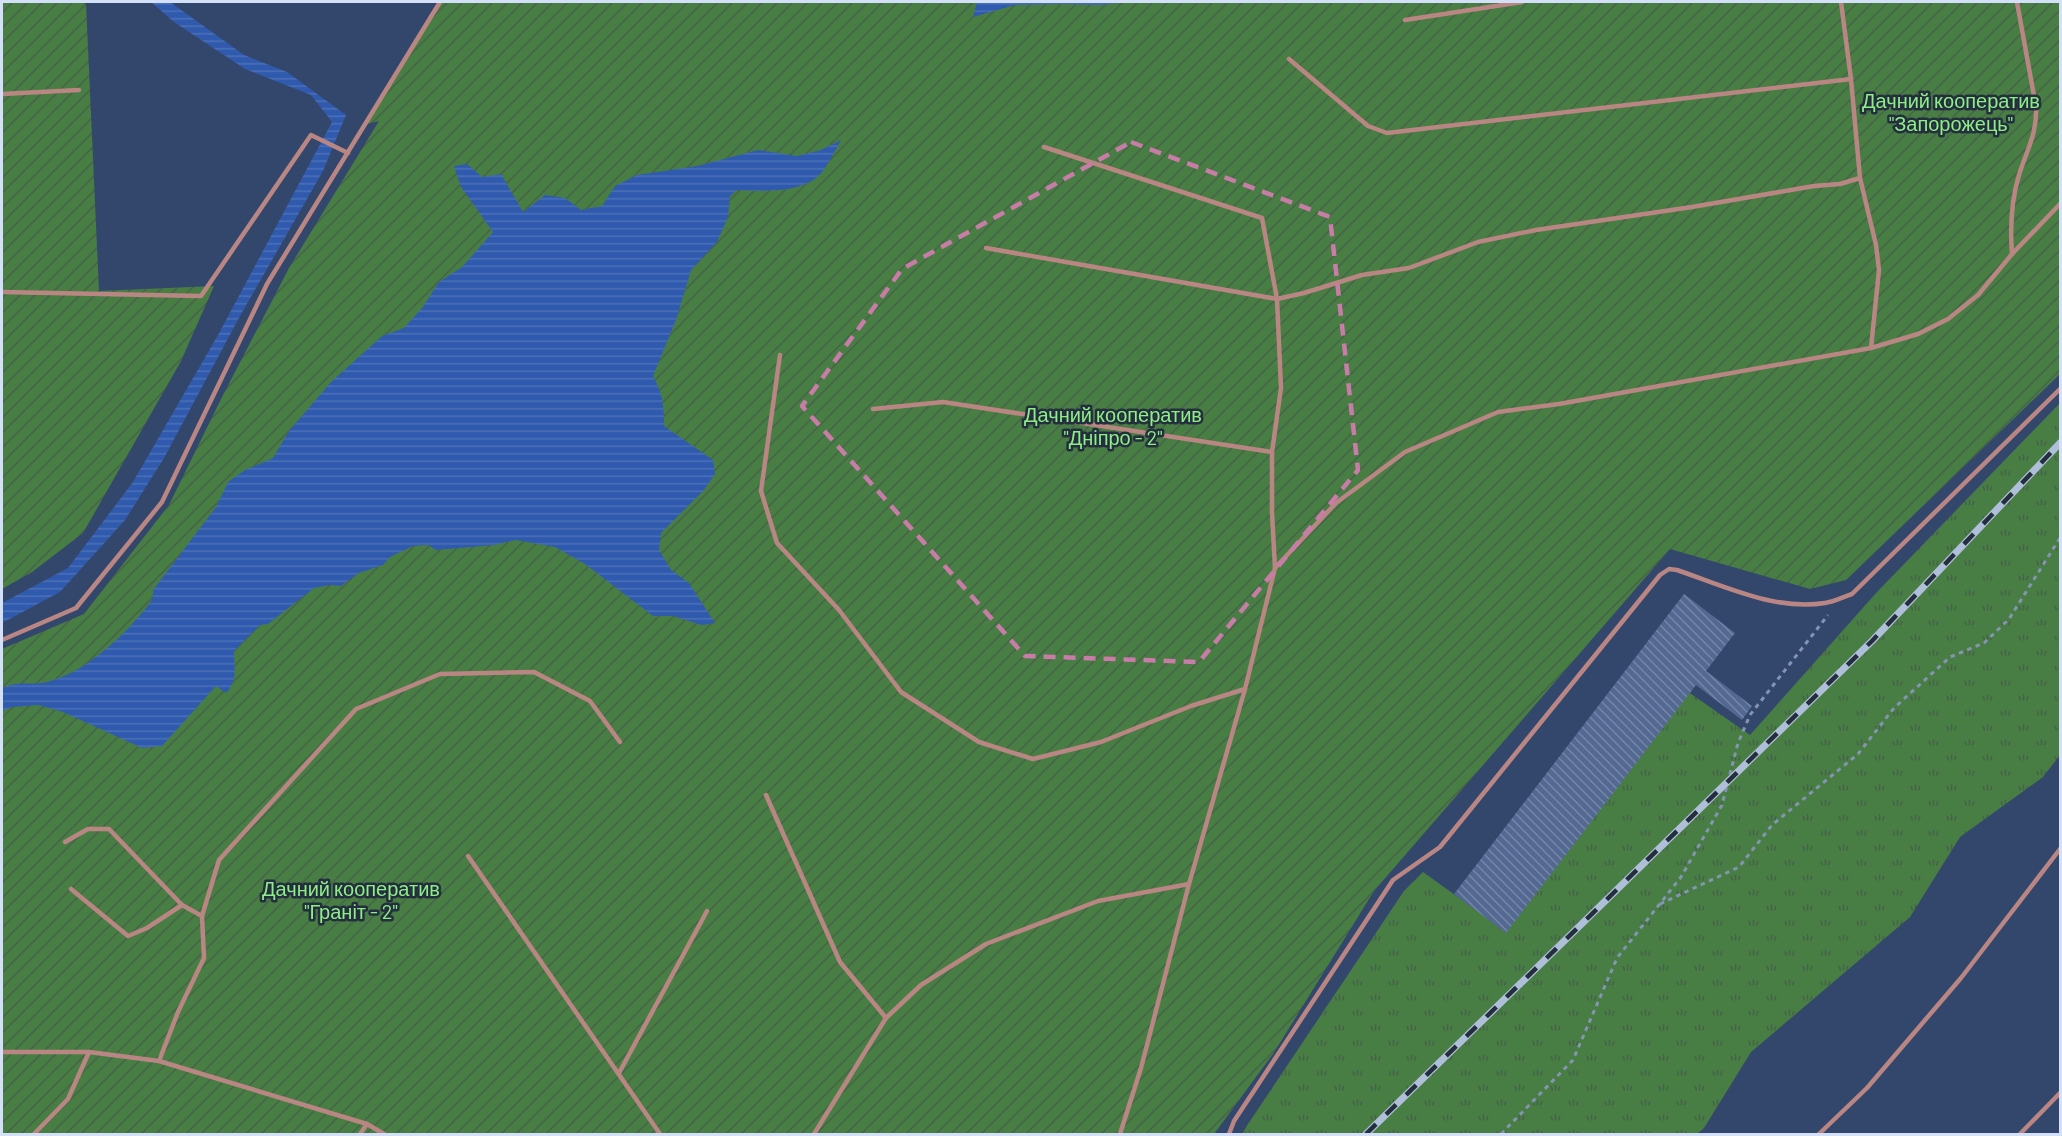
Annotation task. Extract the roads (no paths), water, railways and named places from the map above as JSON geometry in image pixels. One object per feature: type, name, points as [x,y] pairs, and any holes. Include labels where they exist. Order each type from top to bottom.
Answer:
[{"type":"lane","points":[[2,640],[76,608],[162,502],[267,284],[440,2]]},
{"type":"lane","points":[[1405,20],[1522,2]]},
{"type":"lane","points":[[1841,2],[1860,178],[1876,245],[1879,270],[1871,348]]},
{"type":"lane","points":[[2012,254],[2011,208],[2019,174],[2034,135],[2036,122],[2036,106],[2017,2]]},
{"type":"lane","points":[[1289,59],[1368,126],[1387,132],[1851,79]]},
{"type":"lane","points":[[2,94],[79,90]]},
{"type":"lane","points":[[2,292],[201,296],[311,135],[348,153]]},
{"type":"lane","points":[[1044,147],[1262,218],[1277,300],[1281,388],[1272,452],[1275,568],[1245,689],[1189,884],[1141,1068],[1120,1134]]},
{"type":"lane","points":[[986,248],[1277,300],[1362,275],[1409,268],[1478,242],[1536,230],[1840,184],[1860,178]]},
{"type":"lane","points":[[1275,568],[1336,503],[1405,452],[1498,412],[1558,404],[1871,348],[1918,334],[1948,319],[1978,296],[2012,254],[2061,204]]},
{"type":"lane","points":[[780,355],[761,491],[777,543],[839,610],[901,692],[979,742],[1033,759],[1101,741],[1191,706],[1245,689]]},
{"type":"lane","points":[[1229,1134],[1234,1121],[1394,880],[1440,847],[1660,574],[1669,569],[1677,570],[1760,598],[1782,603],[1828,603],[1852,594],[2061,389]]},
{"type":"lane","points":[[873,409],[943,402],[1272,452]]},
{"type":"lane","points":[[159,1061],[178,1012],[204,958],[202,916],[219,860],[356,709],[440,674],[534,672],[590,701],[620,741]]},
{"type":"lane","points":[[766,795],[840,962],[886,1018]]},
{"type":"lane","points":[[64,842],[88,829],[110,829],[182,905],[202,916]]},
{"type":"lane","points":[[1819,1134],[1867,1088],[1961,978],[2061,849]]},
{"type":"lane","points":[[468,856],[660,1134]]},
{"type":"lane","points":[[814,1134],[886,1018],[921,985],[986,944],[1098,901],[1189,884]]},
{"type":"lane","points":[[71,889],[128,936],[147,928],[182,905]]},
{"type":"lane","points":[[620,1073],[707,911]]},
{"type":"lane","points":[[2,1052],[89,1052],[159,1061],[367,1124],[384,1134]]},
{"type":"lane","points":[[34,1134],[68,1099],[89,1052]]},
{"type":"lane","points":[[2020,1134],[2061,1093]]},
{"type":"lane","points":[[360,1134],[367,1124]]},
{"type":"water","points":[[151,2],[170,2],[244,55],[287,72],[346,115],[323,171],[240,316],[164,458],[125,520],[60,592],[2,623],[2,603],[68,568],[133,482],[218,335],[332,122],[311,95],[245,69],[174,22]]},
{"type":"water","points":[[977,2],[1131,2],[1100,5],[1015,5],[973,17]]},
{"type":"water","points":[[841,140],[822,172],[805,184],[782,190],[737,190],[730,196],[728,217],[717,242],[691,270],[676,320],[653,376],[662,400],[664,426],[713,460],[715,474],[704,490],[661,533],[659,550],[671,570],[689,583],[715,623],[702,625],[673,616],[653,616],[585,564],[555,547],[516,540],[494,545],[436,550],[428,545],[413,546],[390,557],[383,565],[359,573],[341,586],[330,585],[314,588],[268,624],[260,625],[234,651],[234,673],[230,688],[226,693],[216,686],[162,746],[142,748],[63,712],[38,705],[12,707],[2,711],[2,688],[14,684],[35,684],[60,678],[99,655],[122,635],[150,603],[153,590],[216,507],[228,482],[245,470],[273,458],[289,431],[331,382],[382,336],[404,328],[422,308],[439,282],[462,267],[493,232],[461,187],[454,166],[467,164],[482,177],[501,174],[523,212],[545,195],[565,198],[581,210],[602,206],[615,186],[637,175],[697,166],[758,150],[797,156],[821,150]]},
{"type":"railway","points":[[1366,1134],[1872,641],[2060,443]]},
{"type":"park label","name":"Дачний кооператив \"Запорожець\"","points":[[1951,112]]},
{"type":"park label","name":"Дачний кооператив \"Дніпро - 2\"","points":[[1113,426]]},
{"type":"park label","name":"Дачний кооператив \"Граніт - 2\"","points":[[351,900]]}]
